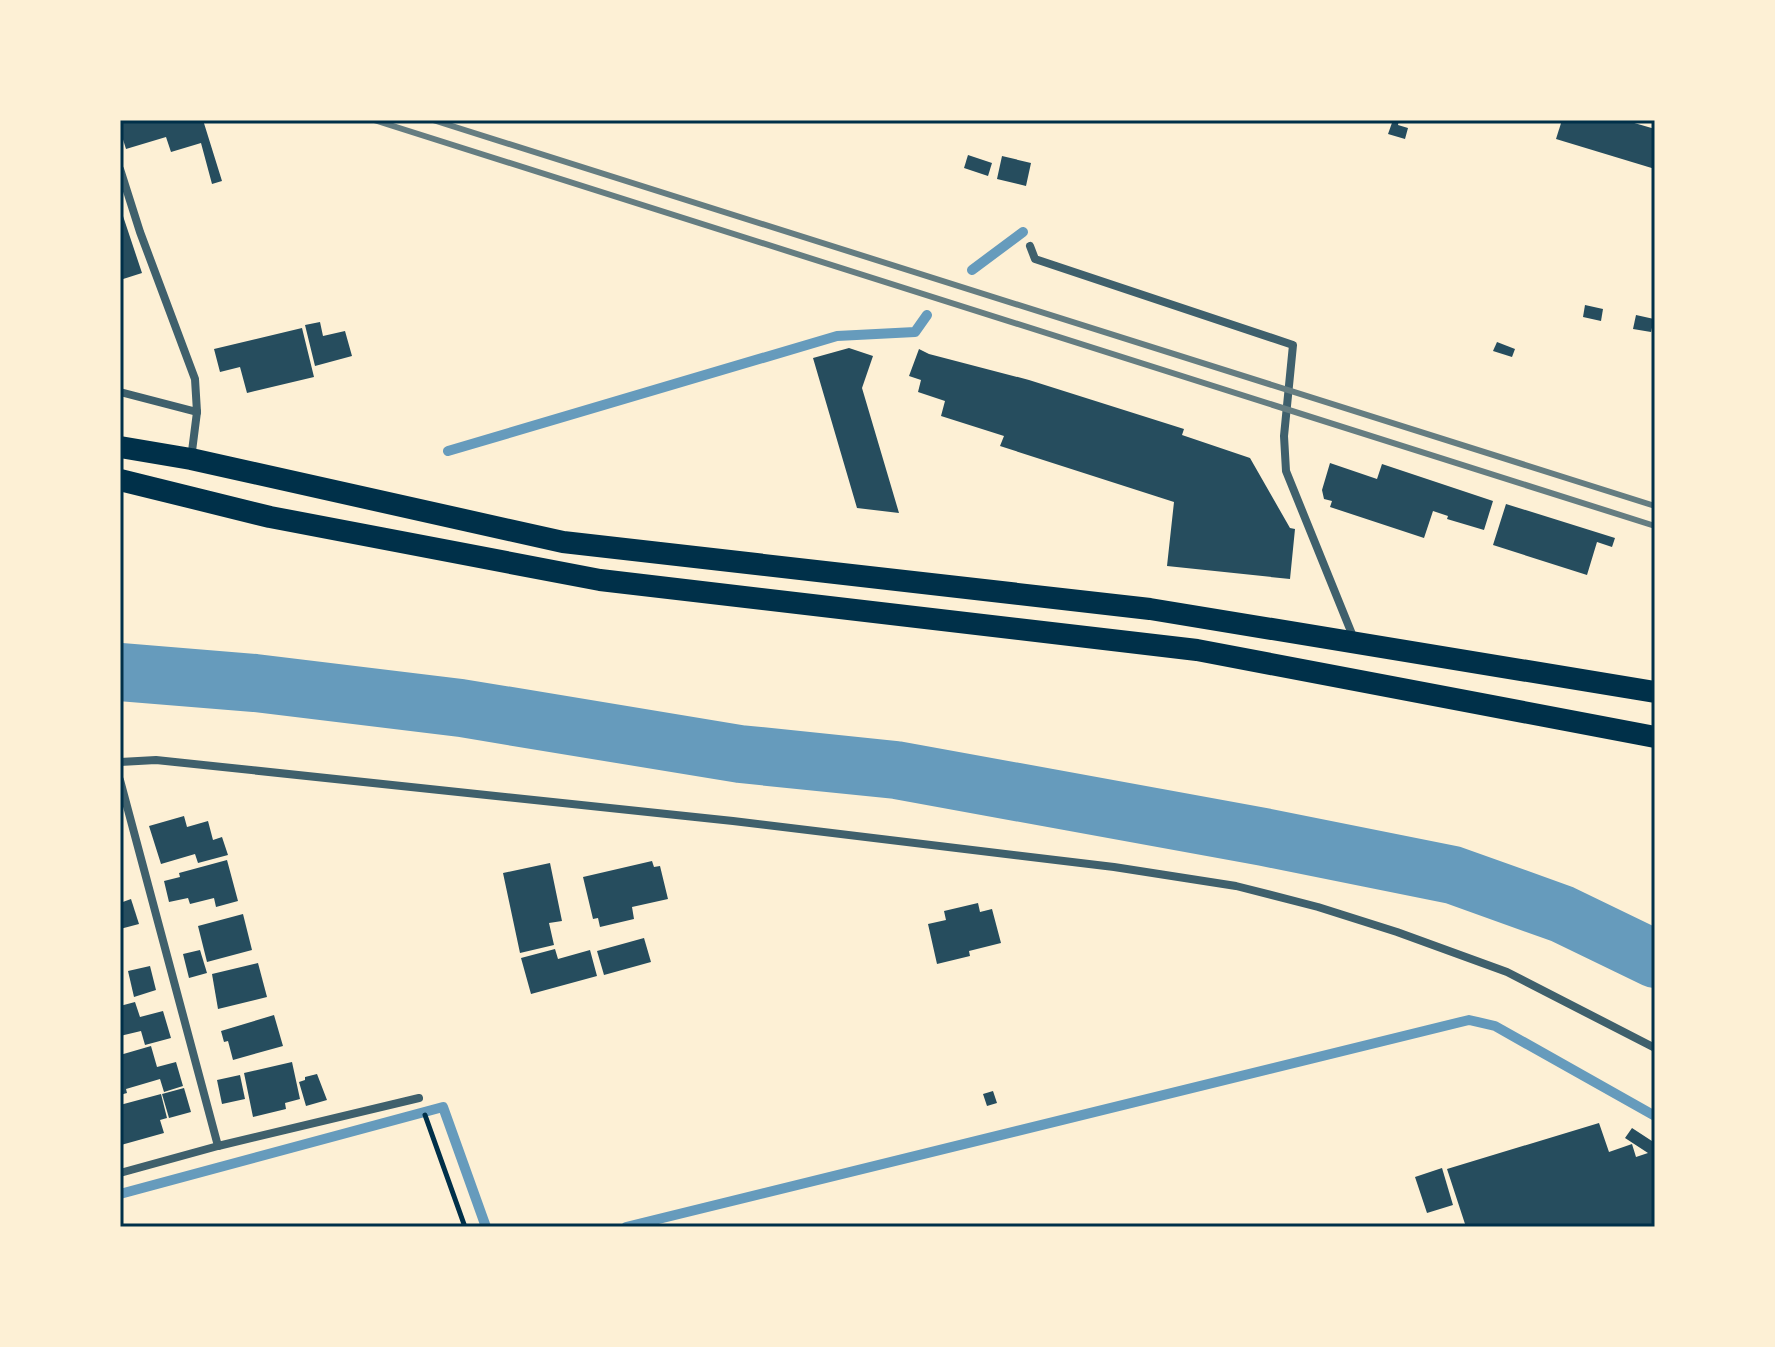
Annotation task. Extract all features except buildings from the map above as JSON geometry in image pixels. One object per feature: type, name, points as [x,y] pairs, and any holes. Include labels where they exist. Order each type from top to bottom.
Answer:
[{"type":"highway","points":[[120,447],[191,459],[563,542],[1150,609],[1655,692]]},
{"type":"highway","points":[[120,480],[270,517],[600,580],[1197,650],[1655,737]]},
{"type":"street","points":[[120,169],[195,379],[197,412],[191,459]]},
{"type":"street","points":[[1030,246],[1035,259],[1293,345],[1284,436],[1286,471],[1356,643]]},
{"type":"street","points":[[120,392],[197,412]]},
{"type":"street","points":[[120,762],[171,761],[733,821],[1114,867],[1236,886],[1397,932],[1507,972],[1655,1048]]},
{"type":"street","points":[[120,780],[218,1146]]},
{"type":"street","points":[[120,1173],[419,1098]]},
{"type":"path","points":[[427,1120],[465,1227]]},
{"type":"waterway","points":[[972,270],[1023,232]]},
{"type":"waterway","points":[[448,451],[837,336],[915,332],[927,315]]},
{"type":"waterway","points":[[120,672],[255,683],[461,708],[740,754],[896,770],[1264,837],[1453,875],[1562,914],[1655,959]]},
{"type":"waterway","points":[[626,1227],[1469,1020],[1495,1026],[1655,1116]]},
{"type":"waterway","points":[[120,1194],[443,1107],[486,1227]]},
{"type":"railway","points":[[374,120],[1655,526]]},
{"type":"railway","points":[[433,120],[1655,506]]}]
